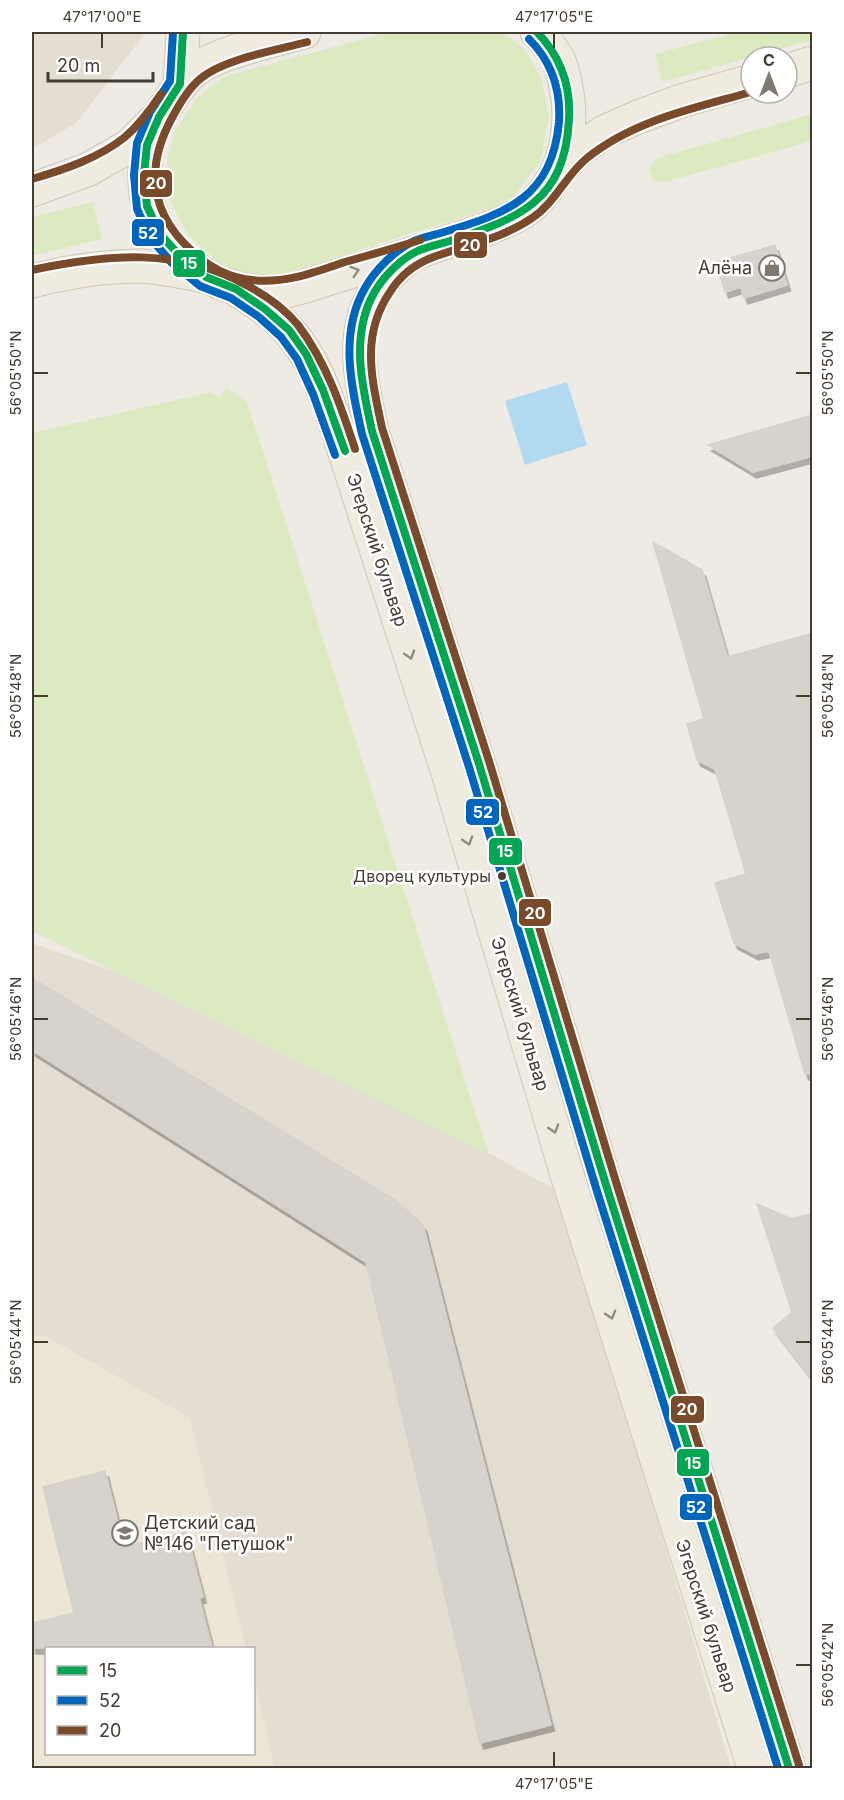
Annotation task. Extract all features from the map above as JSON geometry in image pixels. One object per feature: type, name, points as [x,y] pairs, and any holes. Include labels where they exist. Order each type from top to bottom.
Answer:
[{"type":"main road","points":[[180,84],[183,32]]},
{"type":"main road","points":[[206,277],[179,255],[160,234],[147,206],[144,175],[147,145],[159,117],[180,84],[196,69],[216,58],[304,32]]},
{"type":"main road","points":[[537,32],[547,42],[559,62],[566,87],[570,117],[568,142],[557,174]]},
{"type":"main road","points":[[32,281],[99,268],[140,266],[175,270],[206,277],[237,290],[254,292],[292,290],[413,254],[499,224],[529,208],[579,151],[604,132],[684,100],[739,84]]},
{"type":"main road","points":[[32,190],[89,169],[129,146],[159,117]]},
{"type":"main road","name":"Эгерский бульвар","points":[[413,254],[391,272],[374,293],[360,334],[359,354],[372,431],[479,764],[602,1172],[789,1768]]},
{"type":"main road","name":"Эгерский бульвар","points":[[237,290],[266,309],[289,330],[306,354],[342,440],[448,773],[569,1181],[754,1768]]},
{"type":"main road","points":[[569,1181],[602,1172]]},
{"type":"main road","points":[[670,1505],[702,1495]]},
{"type":"main road","points":[[697,1588],[729,1578]]},
{"type":"shaded area","points":[[32,32],[146,32],[76,123],[32,149]]},
{"type":"shaded area","points":[[32,943],[228,1011],[560,1192],[731,1768],[32,1768]]},
{"type":"shaded area","name":"Детский сад №146 \"Петушок\"","points":[[44,1335],[190,1418],[246,1647],[45,1647],[45,1755],[255,1755],[255,1683],[275,1768],[32,1768],[32,1338]]},
{"type":"green space","points":[[389,32],[502,32],[523,48],[541,77],[549,117],[540,162],[514,196],[488,209],[277,276],[245,275],[219,263],[188,235],[169,199],[167,159],[174,133],[196,99],[223,77]]},
{"type":"green space","points":[[737,32],[812,32],[812,40],[794,45],[739,45],[739,60],[662,82],[655,54]]},
{"type":"green space","points":[[812,114],[812,141],[665,182],[653,181],[649,169],[657,158]]},
{"type":"green space","points":[[93,202],[102,239],[32,256],[32,217]]},
{"type":"green space","points":[[226,387],[247,402],[489,1155],[32,931],[32,433],[211,392],[220,398]]},
{"type":"water","points":[[567,382],[587,445],[525,465],[505,401]]},
{"type":"building","points":[[775,245],[787,285],[744,298],[741,287],[725,292],[716,262]]},
{"type":"building","points":[[813,415],[813,456],[753,472],[708,445]]},
{"type":"building","points":[[653,542],[702,570],[727,657],[813,633],[813,1073],[805,1074],[769,951],[755,954],[734,943],[715,883],[746,874],[715,769],[697,760],[687,724],[704,719]]},
{"type":"building","points":[[32,978],[395,1200],[423,1225],[551,1725],[480,1743],[366,1262],[32,1050]]},
{"type":"building","points":[[757,1204],[792,1219],[813,1213],[813,1380],[773,1328],[792,1312]]},
{"type":"building","points":[[105,1471],[124,1547],[186,1532],[203,1597],[199,1598],[212,1647],[32,1648],[32,1623],[74,1613],[43,1487]]},
{"type":"transit line","name":"52","points":[[173,32],[170,81],[150,112],[137,143],[134,175],[137,209],[151,239],[172,263],[200,286],[231,298],[259,317],[281,337],[297,359],[313,394],[335,455]]},
{"type":"transit line","name":"15","points":[[183,32],[180,84],[159,117],[147,145],[144,175],[147,206],[160,234],[179,255],[206,277],[236,289],[265,309],[289,330],[306,354],[323,390],[345,451]]},
{"type":"transit line","name":"15","points":[[537,32],[558,61],[568,94],[569,119],[566,147],[558,170],[548,188],[517,214],[475,233],[413,253],[388,274],[374,293],[362,326],[360,344],[362,379],[372,431],[479,764],[606,1185],[789,1768]]},
{"type":"transit line","name":"52","points":[[529,39],[549,67],[558,99],[559,122],[555,147],[547,168],[536,185],[507,209],[467,225],[414,241],[393,255],[380,268],[365,288],[352,323],[351,379],[362,434],[469,767],[596,1188],[778,1768]]},
{"type":"transit line","name":"20","points":[[307,42],[222,66],[200,79],[188,92],[164,135],[155,170],[156,188],[167,220],[178,236],[205,262],[228,274],[244,279],[264,281],[300,276],[420,240]]},
{"type":"transit line","name":"20","points":[[32,179],[80,162],[115,144],[135,127],[161,94]]},
{"type":"transit line","name":"20","points":[[739,95],[666,117],[625,134],[587,158],[547,205],[532,218],[508,231],[431,258],[413,268],[394,286],[381,309],[375,325],[371,358],[382,428],[489,761],[616,1182],[799,1765]]},
{"type":"transit line","name":"20","points":[[32,270],[88,260],[142,257],[196,265],[222,273],[255,290],[287,314],[308,339],[332,385],[355,449]]},
{"type":"place","name":"Алёна","points":[[772,268]]},
{"type":"place","name":"Дворец культуры","points":[[502,876]]},
{"type":"place","name":"Детский сад №146 \"Петушок\"","points":[[125,1533]]}]
